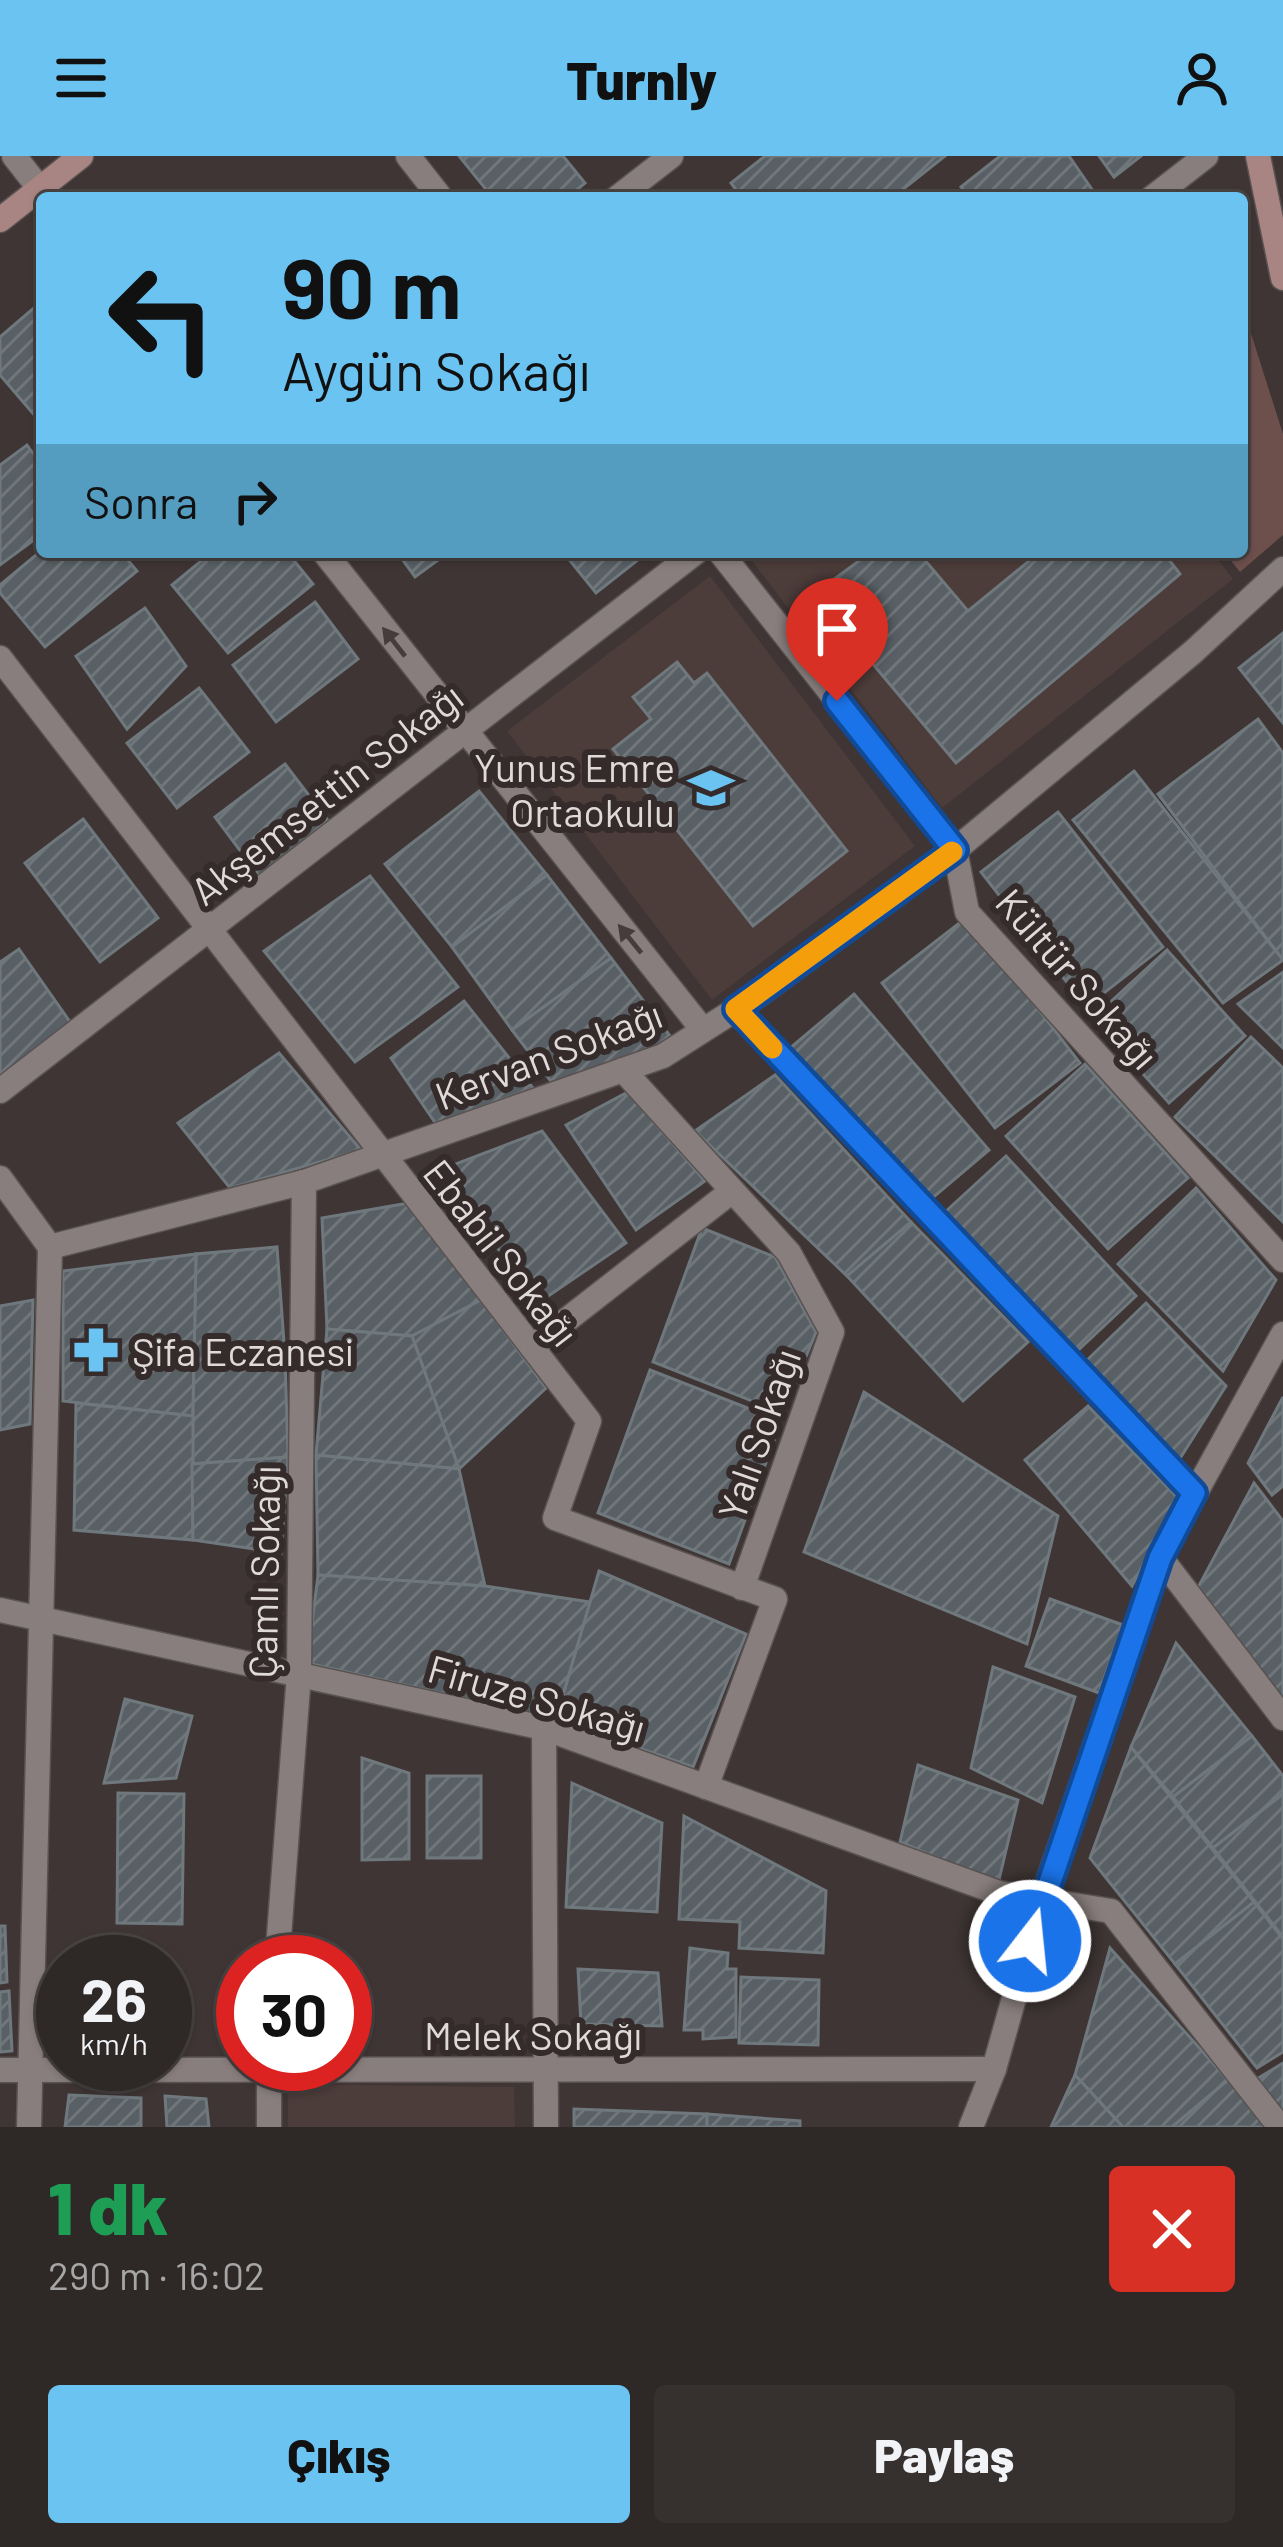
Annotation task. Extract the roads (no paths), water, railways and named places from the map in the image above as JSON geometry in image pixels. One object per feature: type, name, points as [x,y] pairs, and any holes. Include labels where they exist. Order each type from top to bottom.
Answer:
[{"type":"main road","points":[[45,192],[81,156]]},
{"type":"main road","points":[[1258,156],[1283,278]]},
{"type":"main road","points":[[0,220],[36,198]]},
{"type":"street","points":[[14,156],[43,192]]},
{"type":"street","points":[[408,156],[436,192]]},
{"type":"street","points":[[625,192],[671,156]]},
{"type":"street","points":[[1160,192],[1207,156]]},
{"type":"street","points":[[329,558],[703,1030]]},
{"type":"street","name":"Akşemsettin Sokağı","points":[[0,1091],[688,558]]},
{"type":"street","name":"Kültür Sokağı","points":[[724,558],[955,850],[967,912],[1283,1260]]},
{"type":"street","name":"Kervan Sokağı","points":[[50,1247],[304,1182],[663,1056],[736,1009],[955,850],[1193,652],[1283,568]]},
{"type":"street","name":"Ebabil Sokağı","points":[[0,658],[206,932],[589,1421],[555,1518],[742,1588]]},
{"type":"street","points":[[736,1009],[1194,1493]]},
{"type":"street","name":"Yalı Sokağı","points":[[623,1070],[789,1252],[832,1332],[742,1588]]},
{"type":"street","points":[[0,1178],[50,1247],[29,2127]]},
{"type":"street","name":"Çamlı Sokağı","points":[[279,1935],[299,1674],[304,1182]]},
{"type":"street","points":[[532,1347],[732,1191]]},
{"type":"street","points":[[971,2127],[994,2069],[1042,1899],[1160,1558],[1283,1334]]},
{"type":"street","points":[[1160,1558],[1283,1718]]},
{"type":"street","points":[[706,1787],[775,1599],[742,1588]]},
{"type":"street","name":"Firuze Sokağı","points":[[0,1610],[544,1728],[999,1893],[1111,1911],[1280,2127]]},
{"type":"street","points":[[544,1728],[546,2127]]},
{"type":"street","name":"Melek Sokağı","points":[[0,2070],[216,2068]]},
{"type":"street","name":"Melek Sokağı","points":[[372,2068],[994,2069]]},
{"type":"street","points":[[268,2091],[269,2127]]},
{"type":"place","name":"Yunus Emre Ortaokulu","points":[[711,788]]},
{"type":"place","name":"Şifa Eczanesi","points":[[96,1350]]}]
